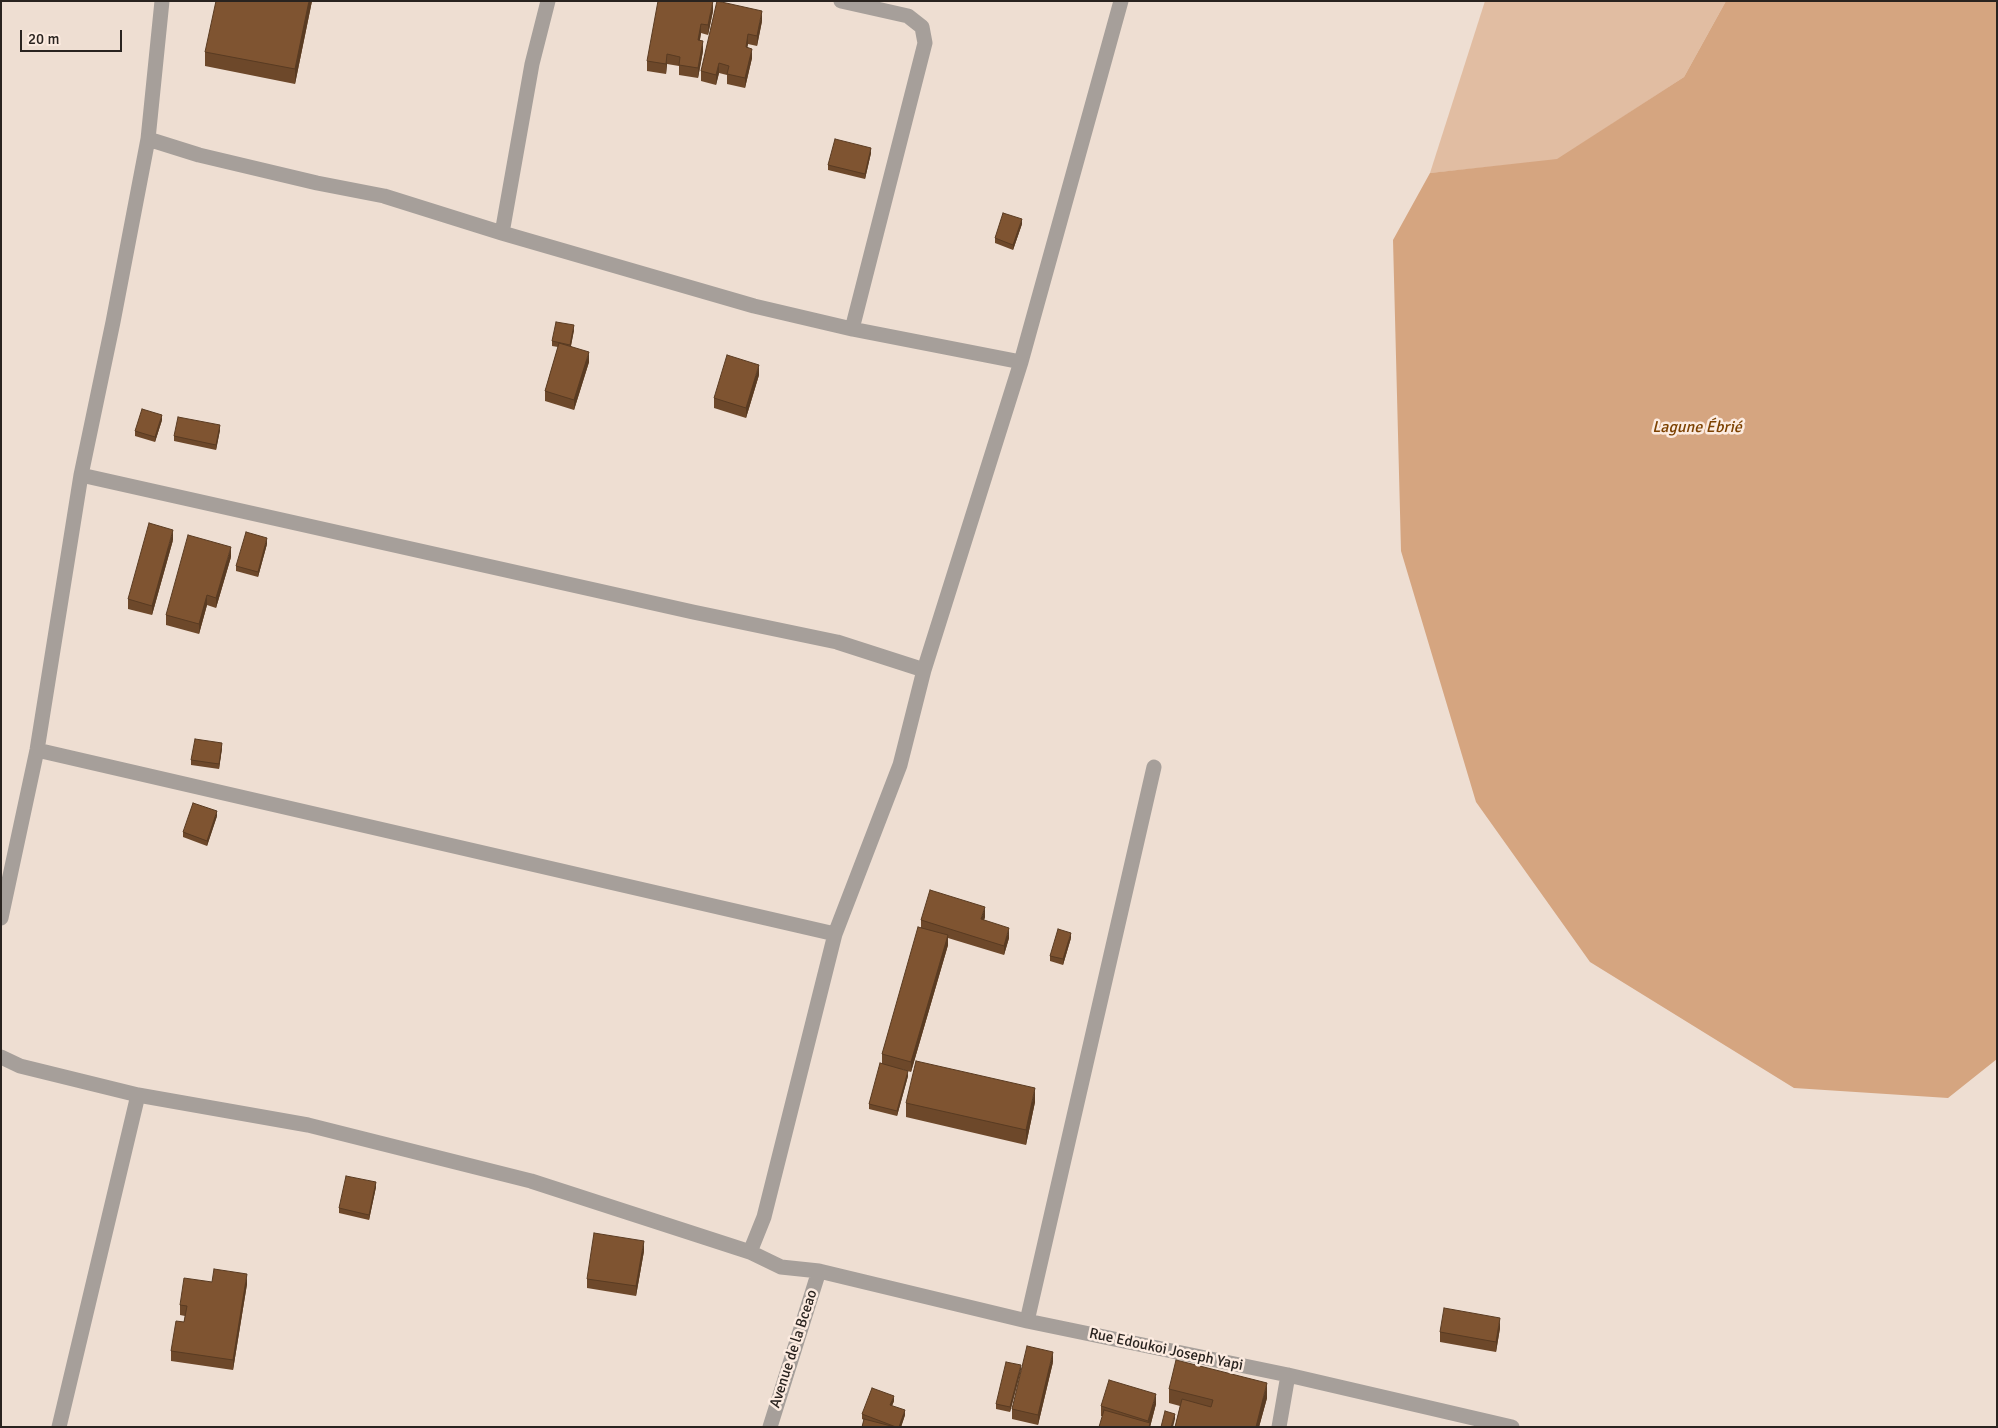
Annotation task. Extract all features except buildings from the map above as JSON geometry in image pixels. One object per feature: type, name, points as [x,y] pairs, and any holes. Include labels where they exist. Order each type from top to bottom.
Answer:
[{"type":"street","points":[[1,918],[37,750],[81,475],[148,139],[162,1]]},
{"type":"street","points":[[502,233],[532,64],[548,1]]},
{"type":"street","points":[[841,1],[908,16],[922,27],[925,43],[852,329]]},
{"type":"street","points":[[750,1252],[764,1217],[835,934],[900,765],[924,670],[1021,362],[1121,1]]},
{"type":"street","points":[[148,139],[199,154],[316,183],[384,196],[502,233],[754,306],[852,329],[1021,362]]},
{"type":"street","points":[[81,475],[673,608],[836,642],[924,670]]},
{"type":"street","points":[[37,750],[835,934]]},
{"type":"street","points":[[1027,1321],[1154,767]]},
{"type":"street","name":"Rue Edoukoi Joseph Yapi","points":[[1,1057],[20,1066],[138,1095],[308,1125],[531,1180],[750,1252],[782,1267],[819,1271],[1027,1321],[1288,1375],[1512,1427]]},
{"type":"street","points":[[59,1427],[138,1095]]},
{"type":"street","name":"Avenue de la Bceao","points":[[770,1427],[819,1271]]},
{"type":"street","points":[[1279,1427],[1288,1375]]},
{"type":"shaded area","points":[[1485,1],[1726,1],[1684,77],[1557,160],[1430,173]]},
{"type":"water","name":"Lagune Ébrié","points":[[1726,1],[1997,1],[1997,1059],[1948,1098],[1794,1088],[1590,962],[1476,802],[1401,551],[1393,240],[1430,173],[1557,159],[1684,77]]}]
